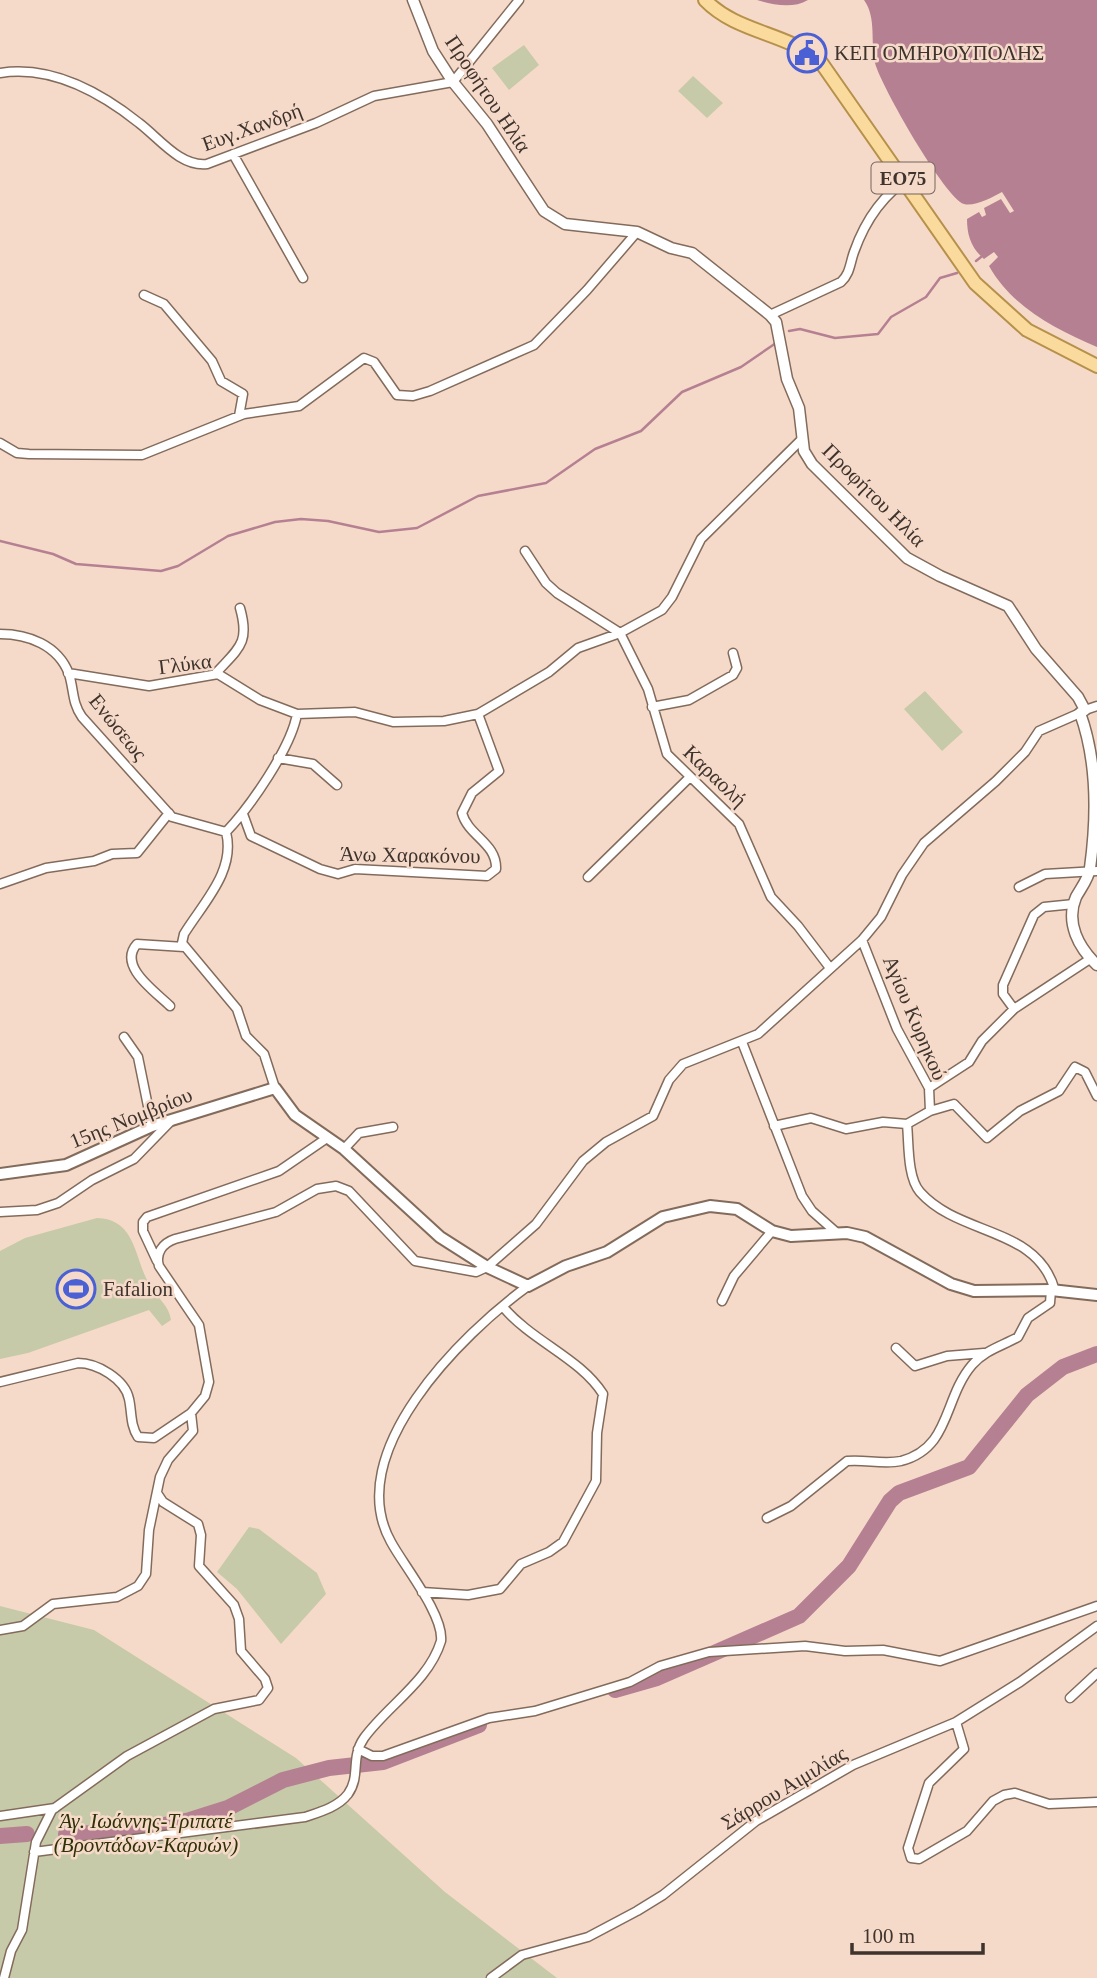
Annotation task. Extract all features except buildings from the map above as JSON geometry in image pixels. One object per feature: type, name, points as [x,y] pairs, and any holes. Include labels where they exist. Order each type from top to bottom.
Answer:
[{"type":"main road","name":"ΕΟ75","points":[[705,0],[727,19],[799,46],[820,61],[908,179],[961,265],[991,299],[1027,330],[1097,366]]},
{"type":"main road","name":"ΕΟ75","points":[[714,0],[730,13],[801,40],[824,55],[966,261],[996,295],[1031,324],[1097,359]]},
{"type":"main road","name":"15ης Νομβρίου","points":[[0,1174],[66,1164],[152,1126],[275,1088]]},
{"type":"main road","points":[[275,1088],[295,1115],[344,1149],[440,1237],[487,1267],[528,1286],[566,1266],[607,1252],[654,1221],[685,1210],[710,1206],[737,1209],[772,1231],[799,1237],[836,1233],[864,1237],[962,1288],[995,1293],[1053,1291],[1097,1295]]},
{"type":"street","name":"Προφήτου Ηλία","points":[[412,0],[428,41],[453,82],[487,124],[547,214],[576,227],[637,232],[698,256],[770,315],[776,322],[787,379],[799,408],[804,451],[812,464],[907,558],[1008,606],[1036,649],[1078,697],[1094,755],[1094,871]]},
{"type":"street","points":[[453,82],[519,0]]},
{"type":"street","name":"Ευγ.Χανδρή","points":[[0,73],[34,70],[77,85],[136,121],[191,164],[207,164],[316,123],[374,96],[453,82]]},
{"type":"street","points":[[233,154],[303,278]]},
{"type":"street","points":[[770,315],[841,282],[848,274],[871,216],[908,179]]},
{"type":"street","points":[[0,443],[22,454],[134,456],[239,416],[299,406],[361,359],[374,362],[392,391],[407,397],[430,391],[529,348],[587,290],[637,232]]},
{"type":"street","points":[[144,295],[164,304],[212,361],[221,381],[243,394],[239,416]]},
{"type":"street","points":[[275,1088],[264,1054],[246,1036],[237,1009],[184,947],[184,934],[220,879],[227,862],[226,832],[243,814],[278,758],[297,714],[355,712],[393,722],[443,721],[478,714],[549,672],[573,650],[620,633],[649,619],[667,605],[701,539],[802,439]]},
{"type":"street","points":[[525,551],[546,583],[620,633]]},
{"type":"street","points":[[216,673],[245,638],[246,628],[240,607]]},
{"type":"street","name":"Καραολή","points":[[620,633],[648,689],[664,749],[689,778],[739,824],[771,897],[830,968]]},
{"type":"street","points":[[0,634],[17,634],[37,640],[68,673]]},
{"type":"street","points":[[652,707],[689,700],[733,674],[737,668],[733,653]]},
{"type":"street","name":"Γλύκα","points":[[68,673],[149,686],[216,673],[260,700],[297,714]]},
{"type":"street","name":"Ενώσεως","points":[[68,673],[75,707],[82,717],[169,813],[176,819],[226,832]]},
{"type":"street","points":[[157,1261],[163,1245],[175,1239],[276,1212],[310,1192],[336,1186],[353,1195],[415,1261],[476,1272],[487,1267],[536,1224],[583,1161],[606,1142],[653,1116],[668,1080],[683,1064],[742,1042],[765,1029],[862,940],[881,917],[902,875],[924,843],[1025,752],[1039,731],[1097,706]]},
{"type":"street","name":"Άνω Χαρακόνου","points":[[243,814],[251,836],[320,869],[338,874],[355,869],[487,876],[496,869],[495,857],[468,827],[462,813],[472,793],[499,771],[478,714]]},
{"type":"street","points":[[278,758],[313,764],[337,785]]},
{"type":"street","points":[[588,877],[689,778]]},
{"type":"street","points":[[0,884],[46,868],[94,861],[111,854],[137,853],[169,813]]},
{"type":"street","points":[[1019,887],[1045,874],[1094,871]]},
{"type":"street","points":[[929,1088],[973,1058],[982,1041],[1014,1009],[1093,962],[1074,931],[1074,904],[1094,871]]},
{"type":"street","points":[[1014,1009],[1003,994],[1003,985],[1031,919],[1045,907],[1074,904]]},
{"type":"street","name":"Αγίου Κυρηκού","points":[[862,940],[897,1029],[929,1088],[930,1111]]},
{"type":"street","points":[[170,1006],[133,968],[131,954],[137,944],[144,943],[184,947]]},
{"type":"street","points":[[124,1037],[138,1057],[152,1126]]},
{"type":"street","points":[[742,1042],[807,1205],[836,1233]]},
{"type":"street","points":[[774,1126],[811,1118],[846,1129],[883,1122],[906,1124],[950,1104],[959,1105],[988,1138],[1020,1111],[1059,1091],[1072,1068],[1079,1067],[1085,1072],[1097,1097]]},
{"type":"street","points":[[0,1212],[37,1210],[58,1203],[92,1180],[134,1159],[170,1122]]},
{"type":"street","points":[[896,1348],[915,1366],[947,1356],[984,1353],[1018,1337],[1028,1318],[1050,1303],[1053,1291],[1044,1265],[1026,1247],[963,1223],[920,1192],[914,1180],[906,1124]]},
{"type":"street","points":[[344,1149],[359,1133],[393,1127]]},
{"type":"street","points":[[0,1382],[78,1363],[95,1366],[123,1387],[129,1398],[136,1434],[141,1439],[155,1438],[191,1413],[205,1395],[209,1382],[200,1328],[157,1261],[143,1231],[143,1222],[147,1217],[279,1171],[327,1138]]},
{"type":"street","points":[[722,1301],[734,1276],[772,1231]]},
{"type":"street","points":[[34,1852],[305,1817],[327,1809],[345,1797],[353,1785],[356,1753],[376,1724],[417,1680],[438,1649],[440,1630],[422,1592],[382,1522],[379,1488],[385,1455],[394,1433],[426,1383],[528,1286]]},
{"type":"street","points":[[422,1592],[467,1595],[502,1588],[521,1564],[563,1542],[594,1488],[598,1468],[597,1433],[604,1404],[602,1391],[580,1369],[521,1328],[503,1307]]},
{"type":"street","points":[[766,1518],[791,1506],[847,1461],[890,1463],[929,1447],[941,1432],[959,1384],[984,1353]]},
{"type":"street","points":[[0,1630],[23,1626],[53,1604],[103,1600],[134,1590],[146,1574],[157,1493],[168,1460],[194,1427],[191,1413]]},
{"type":"street","points":[[4,1978],[11,1951],[22,1930],[36,1842],[52,1811],[127,1756],[214,1709],[258,1700],[268,1688],[265,1679],[241,1651],[239,1619],[233,1605],[199,1566],[201,1535],[198,1524],[163,1502],[157,1493]]},
{"type":"street","points":[[356,1753],[383,1756],[489,1718],[535,1711],[631,1682],[660,1666],[709,1652],[805,1646],[845,1651],[883,1650],[940,1661],[1097,1606]]},
{"type":"street","name":"Σάρρου Αιμιλίας","points":[[491,1978],[527,1952],[575,1942],[612,1926],[663,1895],[756,1821],[853,1765],[956,1722],[1020,1682],[1097,1626]]},
{"type":"street","points":[[1070,1698],[1097,1673]]},
{"type":"street","points":[[956,1722],[964,1749],[929,1783],[908,1848],[911,1858],[919,1859],[967,1831],[993,1801],[1004,1795],[1015,1793],[1049,1804],[1097,1801]]},
{"type":"street","points":[[0,1816],[52,1811]]},
{"type":"green space","points":[[524,45],[539,65],[509,90],[492,68]]},
{"type":"green space","points":[[693,76],[723,103],[707,118],[678,91]]},
{"type":"green space","points":[[925,691],[963,732],[942,751],[904,709]]},
{"type":"green space","name":"Fafalion","points":[[97,1218],[110,1220],[128,1234],[145,1277],[166,1306],[171,1320],[162,1326],[149,1310],[28,1353],[0,1359],[0,1251],[25,1238]]},
{"type":"green space","points":[[249,1527],[259,1529],[317,1573],[326,1594],[281,1644],[237,1589],[217,1572]]},
{"type":"green space","name":"Άγ. Ιωάννης-Τριπατέ (Βροντάδων-Καρυών)","points":[[0,1606],[94,1630],[296,1758],[445,1892],[557,1978],[0,1978]]},
{"type":"shaded area","points":[[757,0],[808,0],[776,5]]},
{"type":"shaded area","points":[[864,0],[1097,0],[1097,347],[1066,333],[1022,305],[989,266],[998,257],[994,252],[984,259],[973,246],[967,219],[979,212],[982,217],[986,215],[984,208],[1001,199],[1010,213],[1014,211],[1002,192],[968,205],[955,197],[943,183],[901,116],[880,75],[875,63],[872,23]]},
{"type":"waterway","points":[[976,261],[981,257]]},
{"type":"waterway","points":[[789,331],[800,329],[835,338],[878,334],[891,317],[926,297],[940,278],[957,273]]},
{"type":"waterway","points":[[0,541],[53,554],[76,564],[161,571],[178,566],[228,536],[275,522],[301,519],[328,521],[379,532],[417,528],[478,496],[546,483],[595,449],[641,431],[682,392],[741,367],[776,343]]},
{"type":"waterway","points":[[615,1690],[657,1678],[799,1616],[849,1566],[890,1501],[899,1493],[969,1467],[1027,1395],[1063,1367],[1097,1354]]},
{"type":"waterway","points":[[66,1834],[127,1832],[190,1820],[228,1808],[283,1780],[329,1768],[383,1762],[479,1725]]},
{"type":"waterway","points":[[0,1836],[27,1834]]},
{"type":"place","name":"ΚΕΠ ΟΜΗΡΟΥΠΟΛΗΣ","points":[[807,53]]},
{"type":"place","name":"Fafalion","points":[[76,1289]]}]
